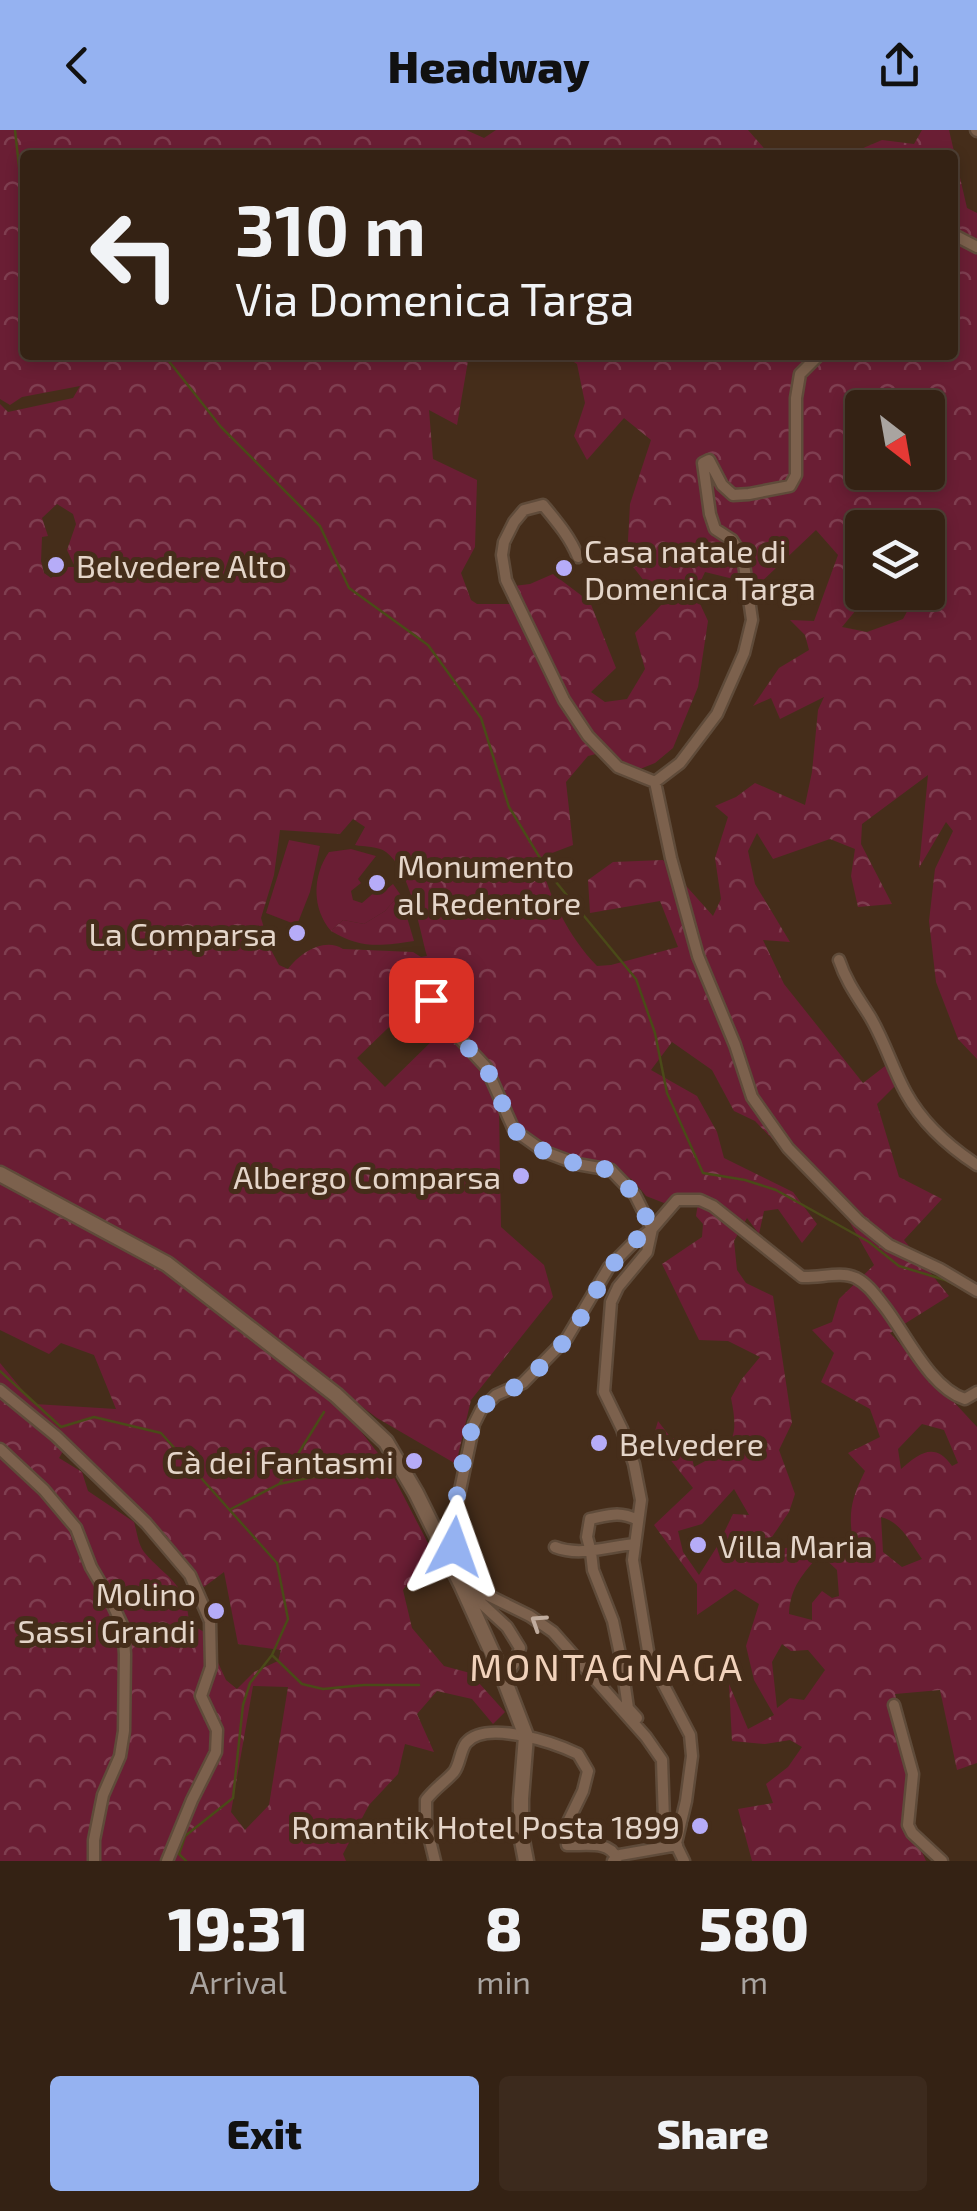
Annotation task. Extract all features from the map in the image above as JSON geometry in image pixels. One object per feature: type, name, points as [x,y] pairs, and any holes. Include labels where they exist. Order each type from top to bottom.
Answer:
[{"type":"main road","points":[[0,1174],[166,1264],[336,1394],[386,1442],[468,1587],[526,1736],[521,1799],[526,1861]]},
{"type":"street","points":[[655,782],[680,763],[716,714],[744,654],[752,620],[743,556],[732,540],[715,529],[703,463],[709,460],[722,485],[734,494],[790,486],[796,475],[796,398],[800,374],[815,360]]},
{"type":"street","points":[[578,557],[569,536],[543,505],[518,515],[504,542],[503,568],[564,700],[588,736],[618,767],[655,782]]},
{"type":"street","points":[[655,782],[698,956],[752,1097],[788,1148],[859,1221],[889,1245],[977,1291]]},
{"type":"street","points":[[839,960],[907,1094],[950,1147],[977,1166]]},
{"type":"street","points":[[416,1010],[431,1000],[438,1001],[448,1026],[486,1067],[514,1130],[545,1152],[577,1164],[611,1170],[635,1195],[652,1229],[647,1252],[618,1286],[611,1302],[604,1392],[634,1464],[641,1500],[633,1560],[649,1658],[690,1736],[690,1771],[677,1844]]},
{"type":"street","points":[[504,1679],[520,1648],[507,1627],[468,1587],[454,1547],[452,1528],[474,1424],[480,1410],[496,1395],[522,1382],[567,1338],[609,1267],[652,1229],[676,1200],[700,1200],[713,1206],[802,1276],[844,1274],[866,1284],[935,1377],[954,1396],[965,1400],[977,1392]]},
{"type":"street","points":[[0,1390],[56,1436],[146,1523],[190,1576],[210,1621],[210,1667],[201,1696],[216,1730],[216,1752],[167,1861]]},
{"type":"street","points":[[0,1449],[44,1490],[76,1528],[123,1627],[124,1731],[120,1756],[103,1795],[94,1861]]},
{"type":"street","points":[[638,1520],[625,1514],[590,1519],[587,1536],[593,1570],[609,1608],[621,1658],[628,1708],[644,1726],[646,1737]]},
{"type":"street","points":[[555,1547],[592,1552],[635,1544]]},
{"type":"street","points":[[468,1587],[530,1616],[554,1632],[646,1737],[662,1760],[664,1820],[684,1861]]},
{"type":"street","points":[[894,1705],[913,1774],[908,1824],[912,1833],[942,1861]]},
{"type":"street","points":[[435,1861],[426,1824],[426,1800],[455,1770],[466,1743],[480,1735],[505,1732],[578,1754],[588,1770],[567,1824],[567,1845],[609,1847],[614,1851],[614,1859],[677,1844]]},
{"type":"green space","points":[[0,130],[466,130],[484,138],[496,130],[748,130],[766,150],[20,150],[20,360],[468,360],[457,425],[429,410],[433,459],[477,480],[475,547],[461,573],[471,600],[477,604],[520,604],[514,586],[553,574],[590,602],[616,668],[591,692],[605,702],[627,699],[645,669],[635,633],[662,604],[627,559],[630,504],[651,440],[624,418],[587,460],[574,436],[585,403],[577,364],[571,360],[958,360],[958,169],[967,208],[977,213],[977,1059],[958,1039],[936,982],[929,921],[935,869],[953,831],[946,822],[919,868],[928,775],[862,824],[861,844],[892,904],[858,907],[851,876],[855,849],[830,839],[773,859],[757,833],[748,851],[755,884],[790,942],[763,940],[784,984],[863,1083],[889,1063],[896,1085],[877,1104],[899,1177],[942,1199],[904,1240],[949,1296],[890,1333],[977,1427],[977,1763],[957,1770],[940,1690],[895,1694],[916,1774],[911,1827],[926,1861],[752,1861],[738,1809],[773,1803],[766,1784],[788,1767],[802,1747],[790,1740],[765,1744],[732,1741],[729,1684],[748,1729],[774,1715],[754,1680],[746,1646],[759,1604],[735,1589],[697,1615],[697,1584],[654,1525],[693,1488],[653,1438],[658,1421],[671,1438],[688,1439],[694,1467],[717,1454],[733,1434],[731,1398],[760,1357],[728,1341],[699,1340],[662,1264],[702,1237],[703,1224],[696,1216],[699,1197],[679,1194],[664,1203],[646,1196],[634,1181],[612,1166],[563,1156],[532,1139],[499,1110],[501,1227],[544,1265],[553,1297],[471,1400],[456,1464],[377,1418],[169,1259],[0,1168],[0,404],[8,412],[73,398],[80,386],[22,397],[10,405],[0,399]],"holes":[[[57,504],[73,514],[76,524],[67,550],[75,567],[51,578],[44,573],[41,561],[42,537],[48,536],[42,518]],[[816,530],[838,555],[814,621],[790,620],[805,635],[809,650],[779,668],[753,706],[771,698],[780,719],[824,697],[818,710],[805,805],[755,783],[715,806],[728,817],[715,858],[721,899],[713,916],[663,860],[613,862],[588,880],[590,913],[660,901],[678,947],[597,966],[561,916],[539,858],[573,845],[566,782],[588,756],[596,754],[625,775],[655,763],[673,748],[698,687],[708,621],[695,593],[705,572],[758,585]],[[353,819],[365,827],[355,845],[383,850],[394,860],[412,900],[427,956],[328,945],[306,952],[288,969],[279,965],[261,918],[274,875],[280,830],[340,834]],[[418,999],[436,1037],[385,1087],[357,1058]],[[672,1042],[712,1070],[734,1111],[755,1121],[844,1212],[874,1265],[839,1299],[832,1322],[812,1330],[834,1353],[821,1382],[870,1409],[880,1437],[848,1453],[865,1471],[851,1512],[856,1556],[816,1542],[761,1553],[789,1512],[795,1494],[779,1450],[792,1423],[773,1296],[746,1283],[737,1270],[734,1241],[747,1218],[759,1234],[764,1211],[778,1209],[802,1243],[817,1224],[793,1192],[724,1158],[717,1132],[697,1096],[651,1070]],[[922,1424],[944,1430],[958,1463],[952,1466],[939,1454],[927,1452],[901,1469],[898,1449]],[[734,1489],[749,1515],[733,1514],[699,1575],[683,1552],[678,1531],[702,1524]],[[881,1517],[900,1528],[922,1559],[902,1567],[883,1552]],[[820,1554],[837,1570],[839,1596],[832,1598],[822,1591],[812,1603],[812,1620],[789,1614],[795,1588]],[[782,1644],[791,1651],[808,1650],[825,1670],[804,1700],[790,1698],[777,1708],[772,1662]]]},
{"type":"green space","points":[[922,130],[949,130],[954,150],[859,150],[882,140],[914,144]]},
{"type":"green space","points":[[289,840],[320,846],[310,892],[297,925],[266,913]]},
{"type":"green space","points":[[351,849],[376,856],[358,879],[361,883],[351,891],[353,900],[362,903],[384,884],[388,888],[393,884],[400,894],[385,911],[364,924],[343,920],[331,931],[318,903],[319,871],[329,852]]},
{"type":"green space","points":[[400,894],[414,941],[371,945],[331,931],[343,920],[364,924],[385,911]]},
{"type":"green space","points":[[0,1179],[164,1268],[341,1406],[388,1466],[432,1551],[403,1590],[412,1628],[444,1666],[470,1673],[505,1712],[493,1724],[472,1699],[437,1691],[417,1714],[434,1752],[405,1744],[398,1774],[369,1805],[343,1854],[346,1861],[0,1861],[0,1363],[34,1404],[116,1409],[94,1355],[61,1343],[49,1354],[0,1330]],"holes":[[[70,1439],[204,1587],[224,1572],[238,1644],[281,1650],[278,1661],[254,1672],[237,1689],[226,1680],[204,1632],[189,1623],[180,1590],[142,1549],[134,1522],[88,1491],[82,1472],[59,1458]],[[253,1686],[288,1687],[269,1805],[245,1830],[231,1812]]]},
{"type":"waterway","points":[[15,130],[20,176]]},
{"type":"waterway","points":[[168,360],[221,427],[320,526],[349,588],[428,645],[481,718],[509,807],[551,876],[636,979],[655,1033],[667,1093],[703,1173],[776,1190],[869,1242],[899,1266],[967,1291]]},
{"type":"waterway","points":[[0,1371],[61,1427],[94,1417],[161,1433],[277,1563],[288,1619],[272,1655],[250,1683],[243,1705],[233,1798],[185,1836],[179,1854],[186,1861]]},
{"type":"waterway","points":[[280,1483],[324,1412]]},
{"type":"waterway","points":[[231,1509],[279,1484],[371,1465]]},
{"type":"waterway","points":[[273,1656],[302,1684],[323,1689],[419,1685]]},
{"type":"place","name":"Belvedere Alto","points":[[56,565]]},
{"type":"place","name":"Casa natale di Domenica Targa","points":[[564,568]]},
{"type":"place","name":"Monumento al Redentore","points":[[377,883]]},
{"type":"place","name":"La Comparsa","points":[[297,933]]},
{"type":"place","name":"Albergo Comparsa","points":[[521,1176]]},
{"type":"place","name":"Belvedere","points":[[599,1443]]},
{"type":"place","name":"Cà dei Fantasmi","points":[[414,1461]]},
{"type":"place","name":"Villa Maria","points":[[698,1545]]},
{"type":"place","name":"Molino Sassi Grandi","points":[[216,1611]]},
{"type":"place","name":"Romantik Hotel Posta 1899","points":[[700,1826]]},
{"type":"district","name":"MONTAGNAGA","points":[[607,1666]]},
{"type":"route","points":[[431,1000],[438,1001],[448,1026],[486,1067],[514,1130],[545,1152],[577,1164],[611,1170],[635,1195],[652,1229],[609,1267],[567,1338],[522,1382],[496,1395],[480,1410],[452,1528],[454,1547]]}]
